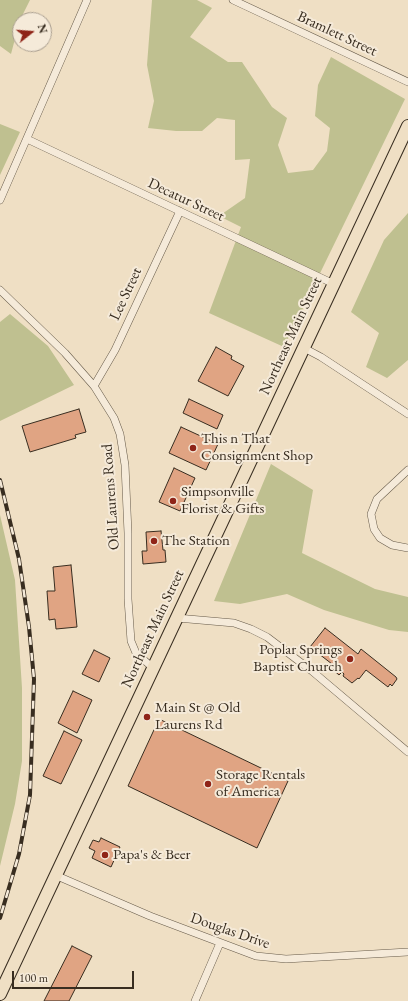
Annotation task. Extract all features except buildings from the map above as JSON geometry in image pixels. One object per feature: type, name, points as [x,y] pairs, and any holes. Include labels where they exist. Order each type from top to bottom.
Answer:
[{"type":"main road","name":"Northeast Main Street","points":[[0,994],[408,126]]},
{"type":"street","points":[[0,200],[87,0]]},
{"type":"street","name":"Bramlett Street","points":[[233,0],[408,82]]},
{"type":"street","name":"Decatur Street","points":[[27,139],[334,284]]},
{"type":"street","name":"Lee Street","points":[[94,386],[115,350],[180,211]]},
{"type":"street","name":"Old Laurens Road","points":[[0,290],[65,353],[94,386],[114,418],[123,451],[128,533],[128,599],[132,641],[136,653],[153,668]]},
{"type":"street","points":[[304,348],[321,357],[408,414]]},
{"type":"street","points":[[408,470],[377,499],[372,511],[372,520],[374,529],[383,540],[396,546],[408,548]]},
{"type":"street","points":[[177,618],[234,624],[251,629],[267,637],[312,671],[408,752]]},
{"type":"street","name":"Douglas Drive","points":[[55,875],[220,943],[256,956],[278,959],[408,952]]},
{"type":"street","points":[[195,1001],[220,943]]},
{"type":"green space","points":[[0,0],[30,0],[24,12],[12,12],[11,54],[0,46]]},
{"type":"green space","points":[[152,0],[197,0],[212,8],[190,37],[228,62],[242,62],[272,107],[287,118],[278,145],[288,173],[313,170],[327,151],[330,128],[315,116],[318,85],[331,57],[405,99],[284,347],[209,313],[241,227],[219,216],[245,198],[250,159],[235,160],[235,120],[217,118],[202,131],[176,131],[148,128],[154,101],[147,65]]},
{"type":"green space","points":[[0,124],[20,132],[0,175]]},
{"type":"green space","points":[[408,213],[408,360],[387,378],[366,367],[379,333],[351,312],[384,240]]},
{"type":"green space","points":[[10,314],[48,346],[74,385],[0,421],[0,322]]},
{"type":"green space","points":[[271,464],[313,490],[302,553],[375,589],[408,597],[408,632],[389,630],[324,610],[287,594],[240,604],[214,601]]},
{"type":"green space","points":[[0,515],[15,580],[22,688],[22,761],[15,804],[0,866]]},
{"type":"railway","points":[[0,480],[19,559],[29,627],[34,679],[30,795],[19,854],[0,918]]},
{"type":"place","name":"This n That Consignment Shop","points":[[193,448]]},
{"type":"place","name":"Simpsonville Florist & Gifts","points":[[173,501]]},
{"type":"place","name":"The Station","points":[[154,541]]},
{"type":"place","name":"Poplar Springs Baptist Church","points":[[350,659]]},
{"type":"place","name":"Main St @ Old Laurens Rd","points":[[147,717]]},
{"type":"place","name":"Storage Rentals of America","points":[[208,784]]},
{"type":"place","name":"Papa's & Beer","points":[[105,855]]}]
